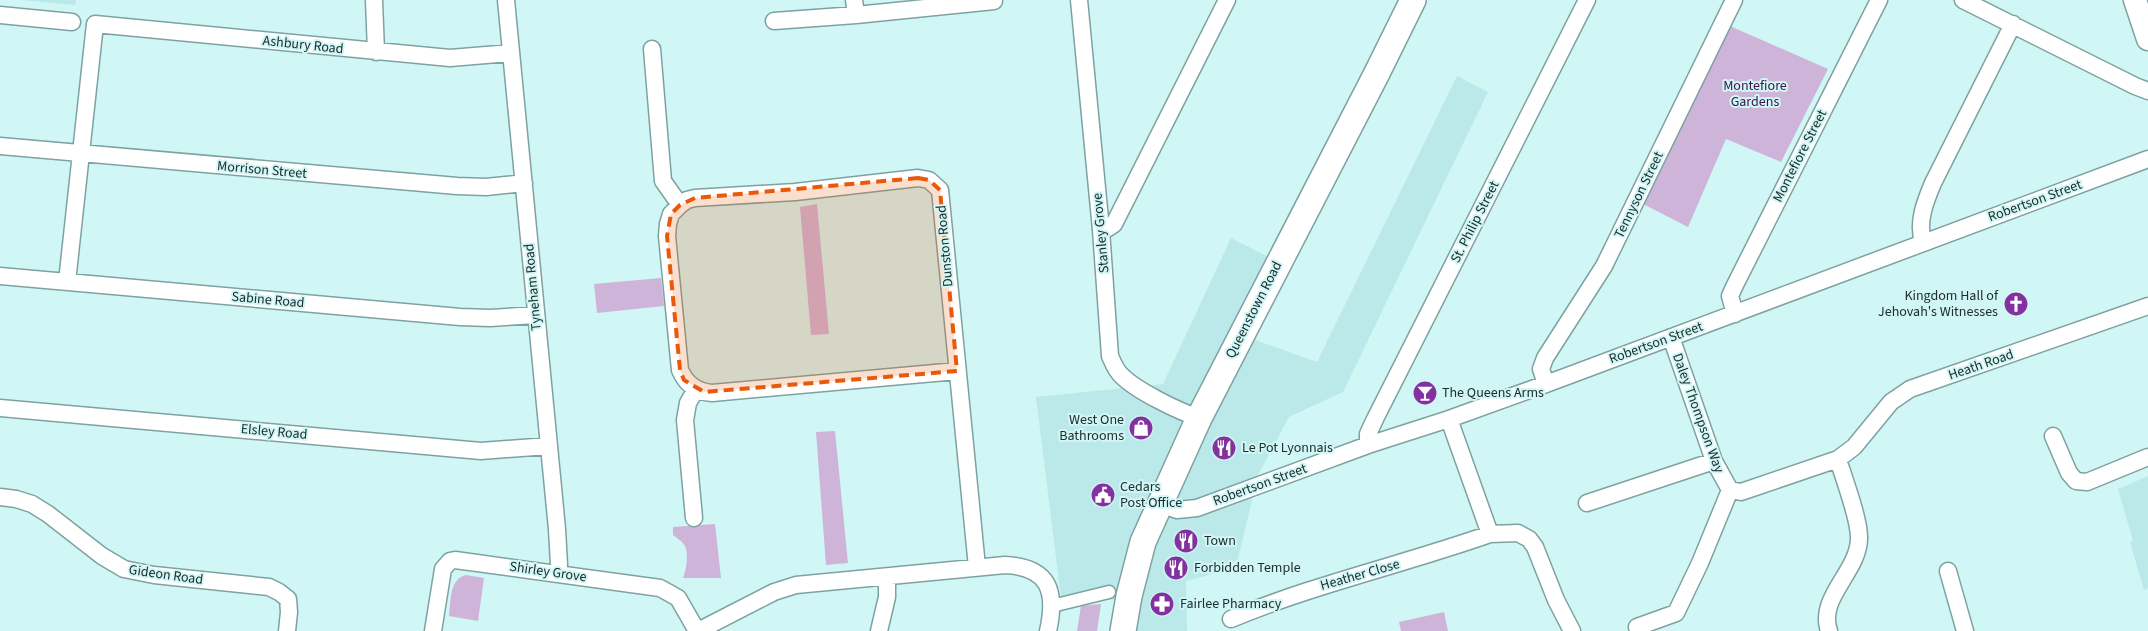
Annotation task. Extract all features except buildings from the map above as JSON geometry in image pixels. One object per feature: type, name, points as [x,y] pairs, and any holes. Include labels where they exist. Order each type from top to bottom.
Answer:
[{"type":"main road","name":"Queenstown Road","points":[[1123,631],[1129,596],[1143,542],[1198,418],[1413,0]]},
{"type":"main road","points":[[2135,0],[2148,39]]},
{"type":"street","points":[[374,0],[376,52]]},
{"type":"street","name":"Tyneham Road","points":[[506,0],[548,446],[558,529],[559,565],[557,573]]},
{"type":"street","name":"Stanley Grove","points":[[1079,0],[1101,230],[1110,356],[1114,366],[1122,376],[1186,414],[1198,418]]},
{"type":"street","points":[[1101,230],[1114,224],[1227,0]]},
{"type":"street","name":"St. Philip Street","points":[[1368,445],[1368,434],[1587,0]]},
{"type":"street","name":"Tennyson Street","points":[[1546,384],[1541,369],[1545,358],[1604,266],[1734,0]]},
{"type":"street","name":"Montefiore Street","points":[[1735,314],[1730,296],[1735,284],[1879,0]]},
{"type":"street","points":[[1964,0],[2148,91]]},
{"type":"street","points":[[774,21],[855,7],[994,2]]},
{"type":"street","points":[[0,15],[72,22]]},
{"type":"street","name":"Ashbury Road","points":[[81,154],[95,24],[450,58],[511,53]]},
{"type":"street","points":[[1923,242],[1920,225],[1924,206],[1933,183],[2014,24]]},
{"type":"street","points":[[652,49],[663,181],[680,205],[671,214],[667,236],[680,370],[684,380],[696,388],[712,393],[957,371]]},
{"type":"street","name":"Morrison Street","points":[[0,146],[457,186],[486,187],[524,183]]},
{"type":"street","points":[[67,282],[81,154]]},
{"type":"street","name":"Robertson Street","points":[[1160,504],[1177,510],[1197,508],[1368,445],[1449,419],[1546,384],[2148,159]]},
{"type":"street","name":"Dunston Road","points":[[680,205],[687,200],[695,198],[795,192],[918,178],[929,180],[940,190],[977,567]]},
{"type":"street","name":"Sabine Road","points":[[0,276],[460,317],[490,318],[536,315]]},
{"type":"street","name":"Heath Road","points":[[1838,459],[1854,447],[1891,402],[1910,389],[2148,306]]},
{"type":"street","name":"Daley Thompson Way","points":[[1671,338],[1714,461],[1730,490],[1741,492],[1838,459]]},
{"type":"street","points":[[694,518],[685,420],[688,403],[696,388]]},
{"type":"street","name":"Elsley Road","points":[[0,408],[481,452],[548,446]]},
{"type":"street","points":[[1449,419],[1490,534]]},
{"type":"street","points":[[2053,436],[2068,473],[2076,481],[2087,482],[2148,457]]},
{"type":"street","points":[[1829,631],[1827,626],[1829,605],[1852,564],[1859,538],[1838,459]]},
{"type":"street","points":[[1587,503],[1714,461]]},
{"type":"street","points":[[1637,627],[1676,613],[1700,563],[1730,490]]},
{"type":"street","name":"Gideon Road","points":[[0,497],[32,504],[48,514],[102,556],[124,569],[154,575],[269,587],[288,599],[287,631]]},
{"type":"street","name":"Heather Close","points":[[1231,619],[1314,589],[1427,556],[1490,534],[1518,533],[1529,539],[1536,547],[1556,600],[1572,631]]},
{"type":"street","name":"Shirley Grove","points":[[433,631],[443,569],[450,561],[462,560],[666,590],[678,598],[698,631]]},
{"type":"street","points":[[698,631],[784,588],[796,584],[1013,565],[1032,569],[1046,584],[1052,606],[1048,631]]},
{"type":"street","points":[[1948,571],[1965,631]]},
{"type":"street","points":[[879,631],[887,597],[886,577]]},
{"type":"street","points":[[1052,606],[1109,592]]},
{"type":"highlighted area","points":[[918,178],[929,180],[940,190],[957,371],[704,392],[684,380],[680,370],[667,236],[671,214],[680,205],[695,198]]},
{"type":"shaded area","points":[[21,0],[76,0],[75,5]]},
{"type":"shaded area","points":[[1457,76],[1488,92],[1343,392],[1289,417],[1258,475],[1238,559],[1206,576],[1186,581],[1187,631],[1134,631],[1117,600],[1061,598],[1036,397],[1163,384],[1231,238],[1273,259],[1241,335],[1317,362]]},
{"type":"shaded area","points":[[2148,476],[2148,588],[2144,590],[2130,542],[2133,541],[2118,489]]},
{"type":"green space","name":"Montefiore Gardens","points":[[1730,26],[1828,69],[1781,162],[1726,139],[1688,227],[1643,204]]},
{"type":"green space","points":[[817,204],[829,334],[811,335],[800,207]]},
{"type":"green space","points":[[661,278],[664,306],[597,313],[594,284]]},
{"type":"green space","points":[[835,431],[848,563],[826,565],[816,432]]},
{"type":"green space","points":[[715,524],[721,578],[683,578],[687,554],[683,543],[673,535],[673,527]]},
{"type":"green space","points":[[466,575],[484,578],[478,621],[449,616],[452,591],[456,581]]},
{"type":"green space","points":[[1101,604],[1097,631],[1077,631],[1081,606]]},
{"type":"green space","points":[[1444,612],[1448,631],[1401,631],[1399,622]]},
{"type":"place","name":"Kingdom Hall of Jehovah's Witnesses","points":[[2016,304]]},
{"type":"place","name":"The Queens Arms","points":[[1425,393]]},
{"type":"place","name":"West One Bathrooms","points":[[1141,428]]},
{"type":"place","name":"Le Pot Lyonnais","points":[[1224,448]]},
{"type":"place","name":"Cedars Post Office","points":[[1103,495]]},
{"type":"place","name":"Town","points":[[1186,541]]},
{"type":"place","name":"Forbidden Temple","points":[[1176,568]]},
{"type":"place","name":"Fairlee Pharmacy","points":[[1162,604]]}]
